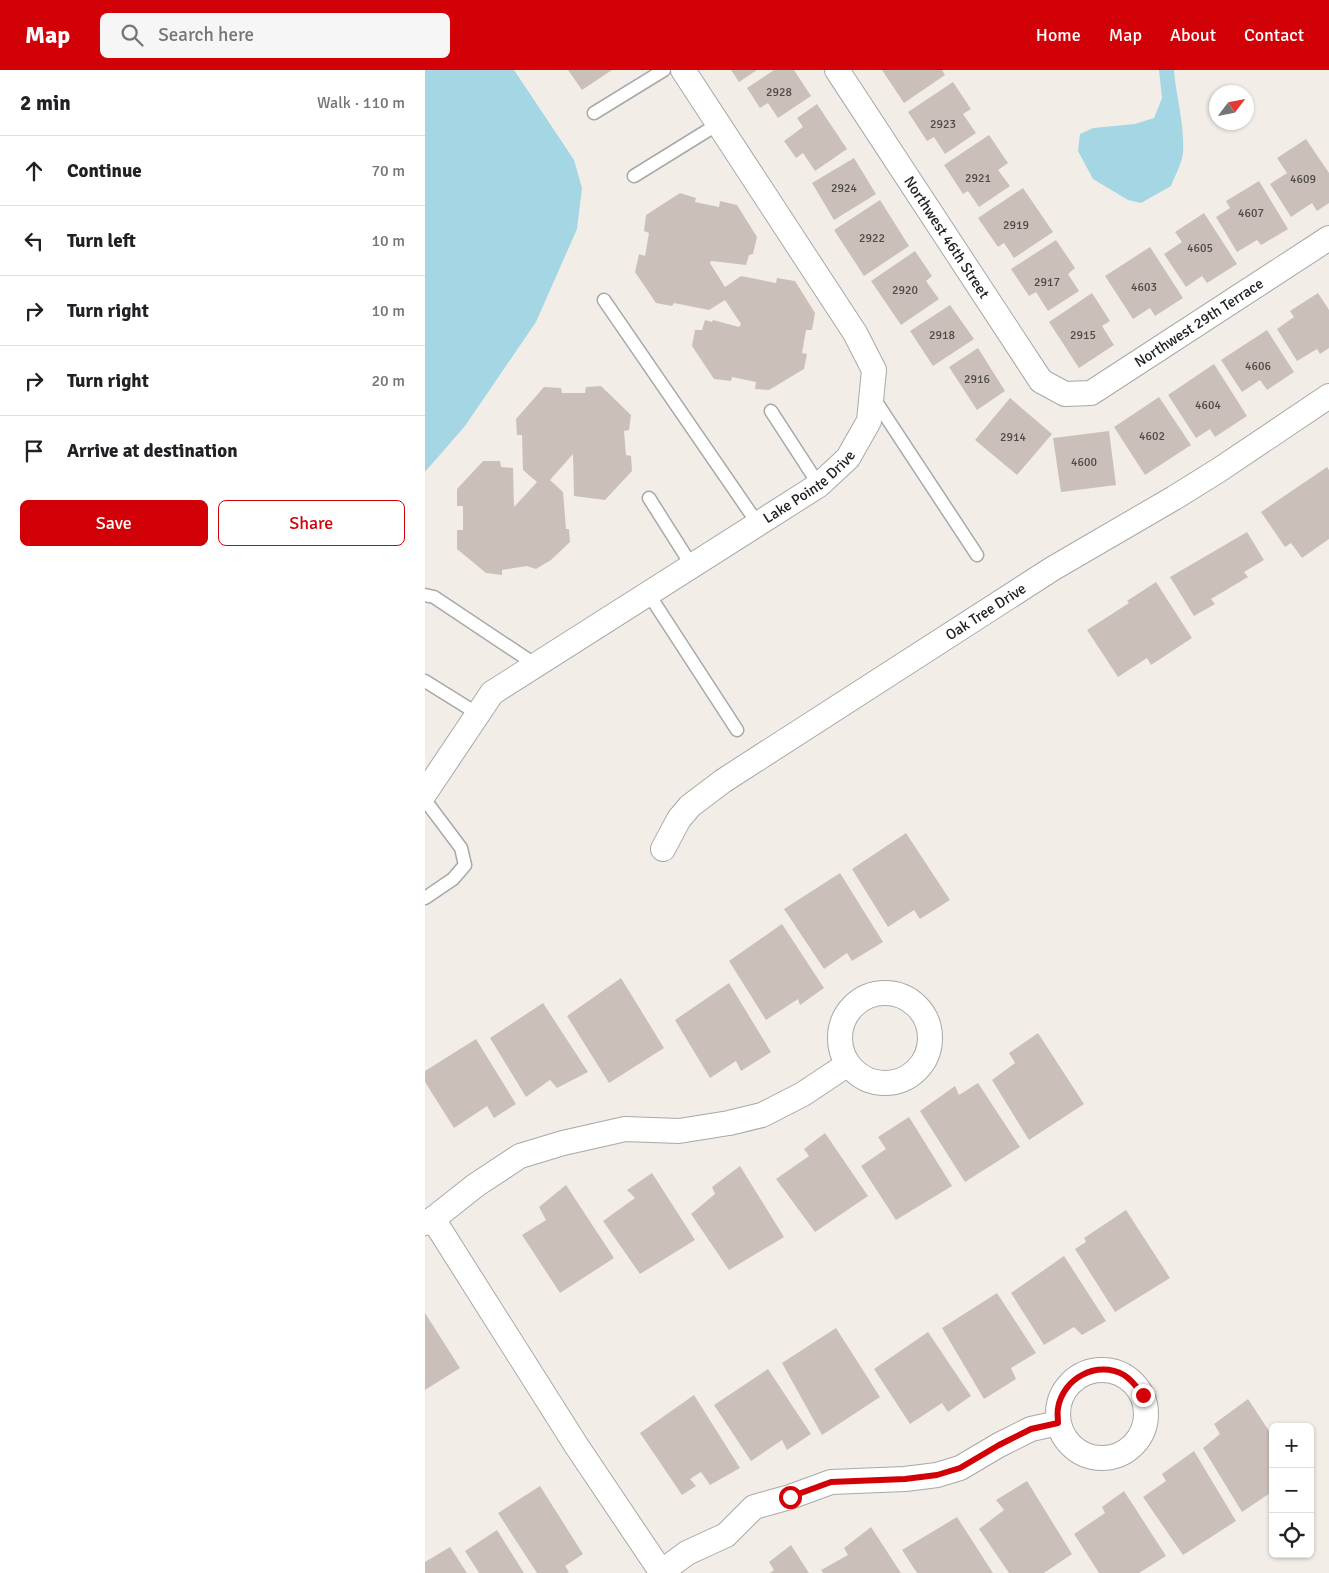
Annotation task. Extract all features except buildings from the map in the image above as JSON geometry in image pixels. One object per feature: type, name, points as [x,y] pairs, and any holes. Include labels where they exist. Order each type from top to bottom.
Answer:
[{"type":"street","name":"Lake Pointe Drive","points":[[425,794],[492,693],[819,486],[848,458],[869,421],[874,370],[855,333],[683,70]]},
{"type":"street","name":"Northwest 46th Street","points":[[837,70],[1041,380],[1065,394]]},
{"type":"street","name":"Northwest 29th Terrace","points":[[1065,394],[1091,393],[1329,238]]},
{"type":"street","name":"Oak Tree Drive","points":[[663,849],[679,819],[690,806],[723,781],[1052,569],[1219,470],[1329,396]]},
{"type":"street","points":[[848,1064],[803,1094],[762,1115],[729,1123],[679,1131],[625,1129],[563,1142],[520,1156],[476,1184],[429,1221],[661,1573],[687,1553],[726,1535],[754,1508],[831,1482],[905,1479],[937,1475],[960,1468],[1031,1429],[1058,1423]]},
{"type":"lane","points":[[594,113],[664,70]]},
{"type":"lane","points":[[634,176],[718,124]]},
{"type":"lane","points":[[604,300],[758,524]]},
{"type":"lane","points":[[872,395],[977,554]]},
{"type":"lane","points":[[771,411],[819,486]]},
{"type":"lane","points":[[649,498],[692,566]]},
{"type":"lane","points":[[648,593],[737,730]]},
{"type":"lane","points":[[425,595],[434,597],[536,665]]},
{"type":"lane","points":[[425,681],[478,714]]},
{"type":"lane","points":[[425,800],[461,848],[465,865],[453,879],[425,898]]},
{"type":"water","points":[[425,70],[514,70],[574,160],[582,188],[577,229],[536,322],[465,426],[425,472]]},
{"type":"water","points":[[1159,70],[1174,70],[1182,122],[1183,153],[1171,186],[1141,203],[1128,200],[1093,179],[1078,151],[1080,134],[1093,128],[1135,124],[1154,118],[1162,98]]},
{"type":"route","points":[[790,1497],[831,1482],[905,1479],[937,1475],[960,1468],[1031,1429],[1058,1423],[1058,1408],[1062,1395],[1070,1383],[1081,1374],[1095,1370],[1109,1370],[1123,1375],[1135,1383],[1143,1395]]}]
